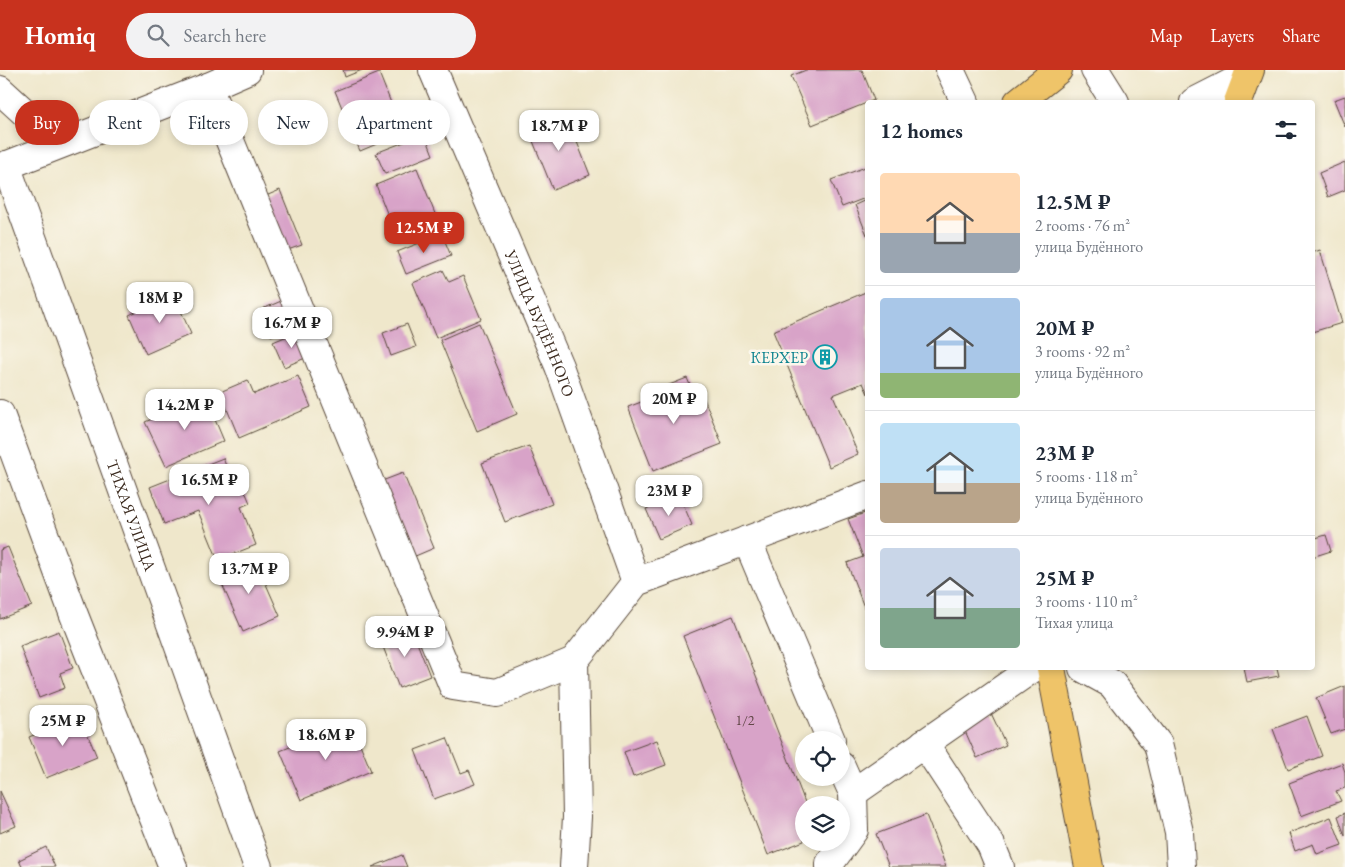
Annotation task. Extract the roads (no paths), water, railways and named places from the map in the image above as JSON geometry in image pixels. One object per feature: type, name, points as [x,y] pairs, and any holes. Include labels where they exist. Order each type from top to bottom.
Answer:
[{"type":"main road","points":[[1020,100],[1055,70]]},
{"type":"main road","points":[[1239,100],[1249,73]]},
{"type":"main road","points":[[1051,670],[1089,867]]},
{"type":"street","points":[[79,136],[247,70]]},
{"type":"street","name":"УЛИЦА БУДЁННОГО","points":[[433,70],[559,366],[636,582]]},
{"type":"street","points":[[950,70],[964,100]]},
{"type":"street","points":[[1095,70],[1114,100]]},
{"type":"street","points":[[1198,100],[1249,73]]},
{"type":"street","points":[[208,87],[453,686],[497,693],[574,661],[636,582],[865,496]]},
{"type":"street","points":[[0,90],[15,104]]},
{"type":"street","points":[[3,167],[57,145]]},
{"type":"street","name":"ТИХАЯ УЛИЦА","points":[[3,167],[258,867]]},
{"type":"street","points":[[0,414],[74,615],[173,867]]},
{"type":"street","points":[[747,540],[827,731]]},
{"type":"street","points":[[574,661],[577,817],[574,867]]},
{"type":"street","points":[[853,793],[1030,670]]},
{"type":"street","points":[[1087,670],[1112,684],[1158,744],[1186,863]]},
{"type":"street","points":[[924,743],[992,845],[1000,867]]},
{"type":"street","points":[[830,867],[830,863],[854,830],[853,793],[850,786]]},
{"type":"place","name":"КЕРХЕР","points":[[825,357]]}]
